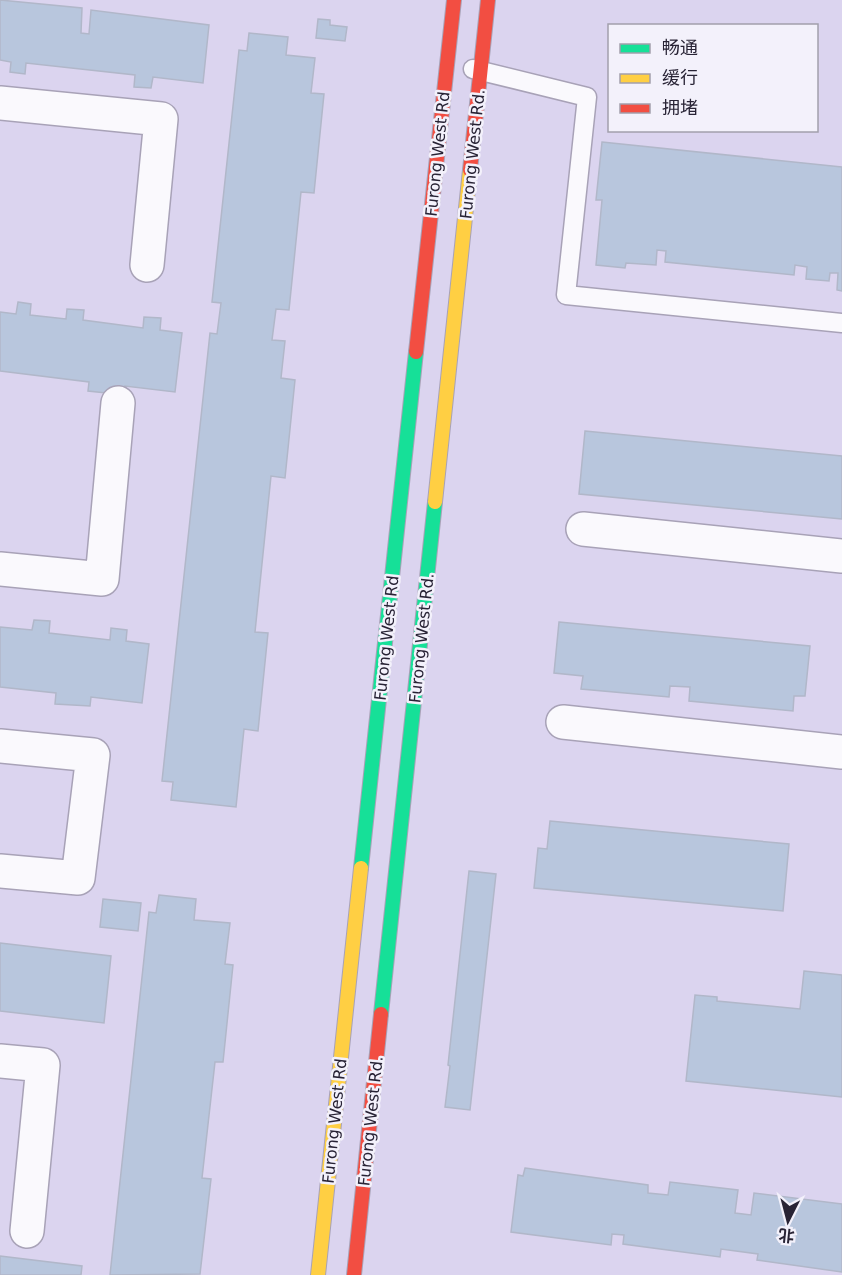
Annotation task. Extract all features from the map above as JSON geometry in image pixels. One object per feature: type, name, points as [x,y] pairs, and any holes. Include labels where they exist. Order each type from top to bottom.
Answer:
[{"type":"main road","name":"Furong West Rd","points":[[318,1275],[454,0]]},
{"type":"main road","name":"Furong West Rd.","points":[[354,1275],[488,0]]},
{"type":"street","points":[[0,103],[161,119],[147,265]]},
{"type":"street","points":[[0,568],[102,579],[118,403]]},
{"type":"street","points":[[583,529],[842,556]]},
{"type":"street","points":[[563,722],[842,752]]},
{"type":"street","points":[[0,746],[93,755],[78,878],[0,871]]},
{"type":"street","points":[[0,1061],[43,1065],[27,1231]]},
{"type":"lane","points":[[447,64],[481,70],[587,97],[566,295],[842,323]]},
{"type":"building","points":[[0,0],[82,8],[81,33],[89,34],[91,10],[209,25],[203,83],[153,77],[151,88],[134,87],[135,75],[26,63],[25,74],[10,72],[11,62],[0,60]]},
{"type":"building","points":[[318,19],[330,20],[330,25],[347,27],[345,41],[316,38]]},
{"type":"building","points":[[249,33],[288,37],[286,55],[315,58],[311,93],[324,94],[314,193],[301,192],[289,310],[276,309],[272,340],[285,341],[281,378],[295,380],[285,478],[271,476],[255,632],[268,633],[258,731],[244,729],[236,807],[171,800],[173,782],[162,781],[210,333],[217,334],[221,303],[212,302],[239,50],[247,51]]},
{"type":"building","points":[[602,142],[842,167],[842,291],[837,290],[838,273],[830,273],[829,281],[806,279],[807,267],[795,265],[794,275],[665,262],[666,251],[657,250],[656,265],[626,263],[625,268],[596,265],[602,200],[596,200]]},
{"type":"building","points":[[18,302],[31,304],[30,315],[66,319],[67,309],[84,310],[83,320],[143,328],[144,317],[161,318],[160,330],[182,333],[175,392],[125,386],[125,395],[88,391],[89,382],[0,371],[0,312],[16,314]]},
{"type":"building","points":[[585,431],[842,456],[842,519],[579,494]]},
{"type":"building","points":[[34,620],[50,621],[49,633],[110,640],[111,628],[127,630],[126,641],[149,644],[142,703],[91,697],[90,706],[55,704],[56,693],[0,687],[0,627],[32,630]]},
{"type":"building","points":[[559,622],[810,646],[805,696],[794,696],[793,711],[689,701],[690,687],[670,686],[669,697],[581,689],[583,676],[554,673]]},
{"type":"building","points":[[550,821],[789,844],[783,911],[534,888],[538,848],[547,849]]},
{"type":"building","points":[[469,871],[496,874],[470,1110],[445,1107]]},
{"type":"building","points":[[159,895],[196,899],[194,920],[230,923],[225,964],[233,965],[223,1062],[215,1062],[202,1178],[211,1179],[200,1274],[110,1275],[149,912],[156,913]]},
{"type":"building","points":[[103,899],[141,903],[138,931],[100,927]]},
{"type":"building","points":[[0,943],[111,956],[104,1023],[0,1011]]},
{"type":"building","points":[[804,971],[842,975],[842,1097],[686,1081],[695,995],[717,997],[717,1001],[800,1009]]},
{"type":"building","points":[[525,1168],[648,1185],[648,1193],[668,1195],[670,1182],[738,1190],[735,1213],[751,1215],[754,1193],[842,1204],[842,1272],[757,1260],[758,1254],[721,1249],[720,1257],[623,1244],[624,1235],[612,1234],[611,1245],[511,1232],[518,1175],[523,1176]]},
{"type":"building","points":[[0,1256],[82,1266],[81,1275],[0,1275]]},
{"type":"traffic: fast","points":[[361,868],[416,352]]},
{"type":"traffic: fast","points":[[381,1014],[435,502]]},
{"type":"traffic: slow","points":[[435,502],[470,170]]},
{"type":"traffic: slow","points":[[318,1275],[361,868]]},
{"type":"traffic: jam","points":[[416,352],[454,0]]},
{"type":"traffic: jam","points":[[470,170],[488,0]]},
{"type":"traffic: jam","points":[[354,1275],[381,1014]]}]
